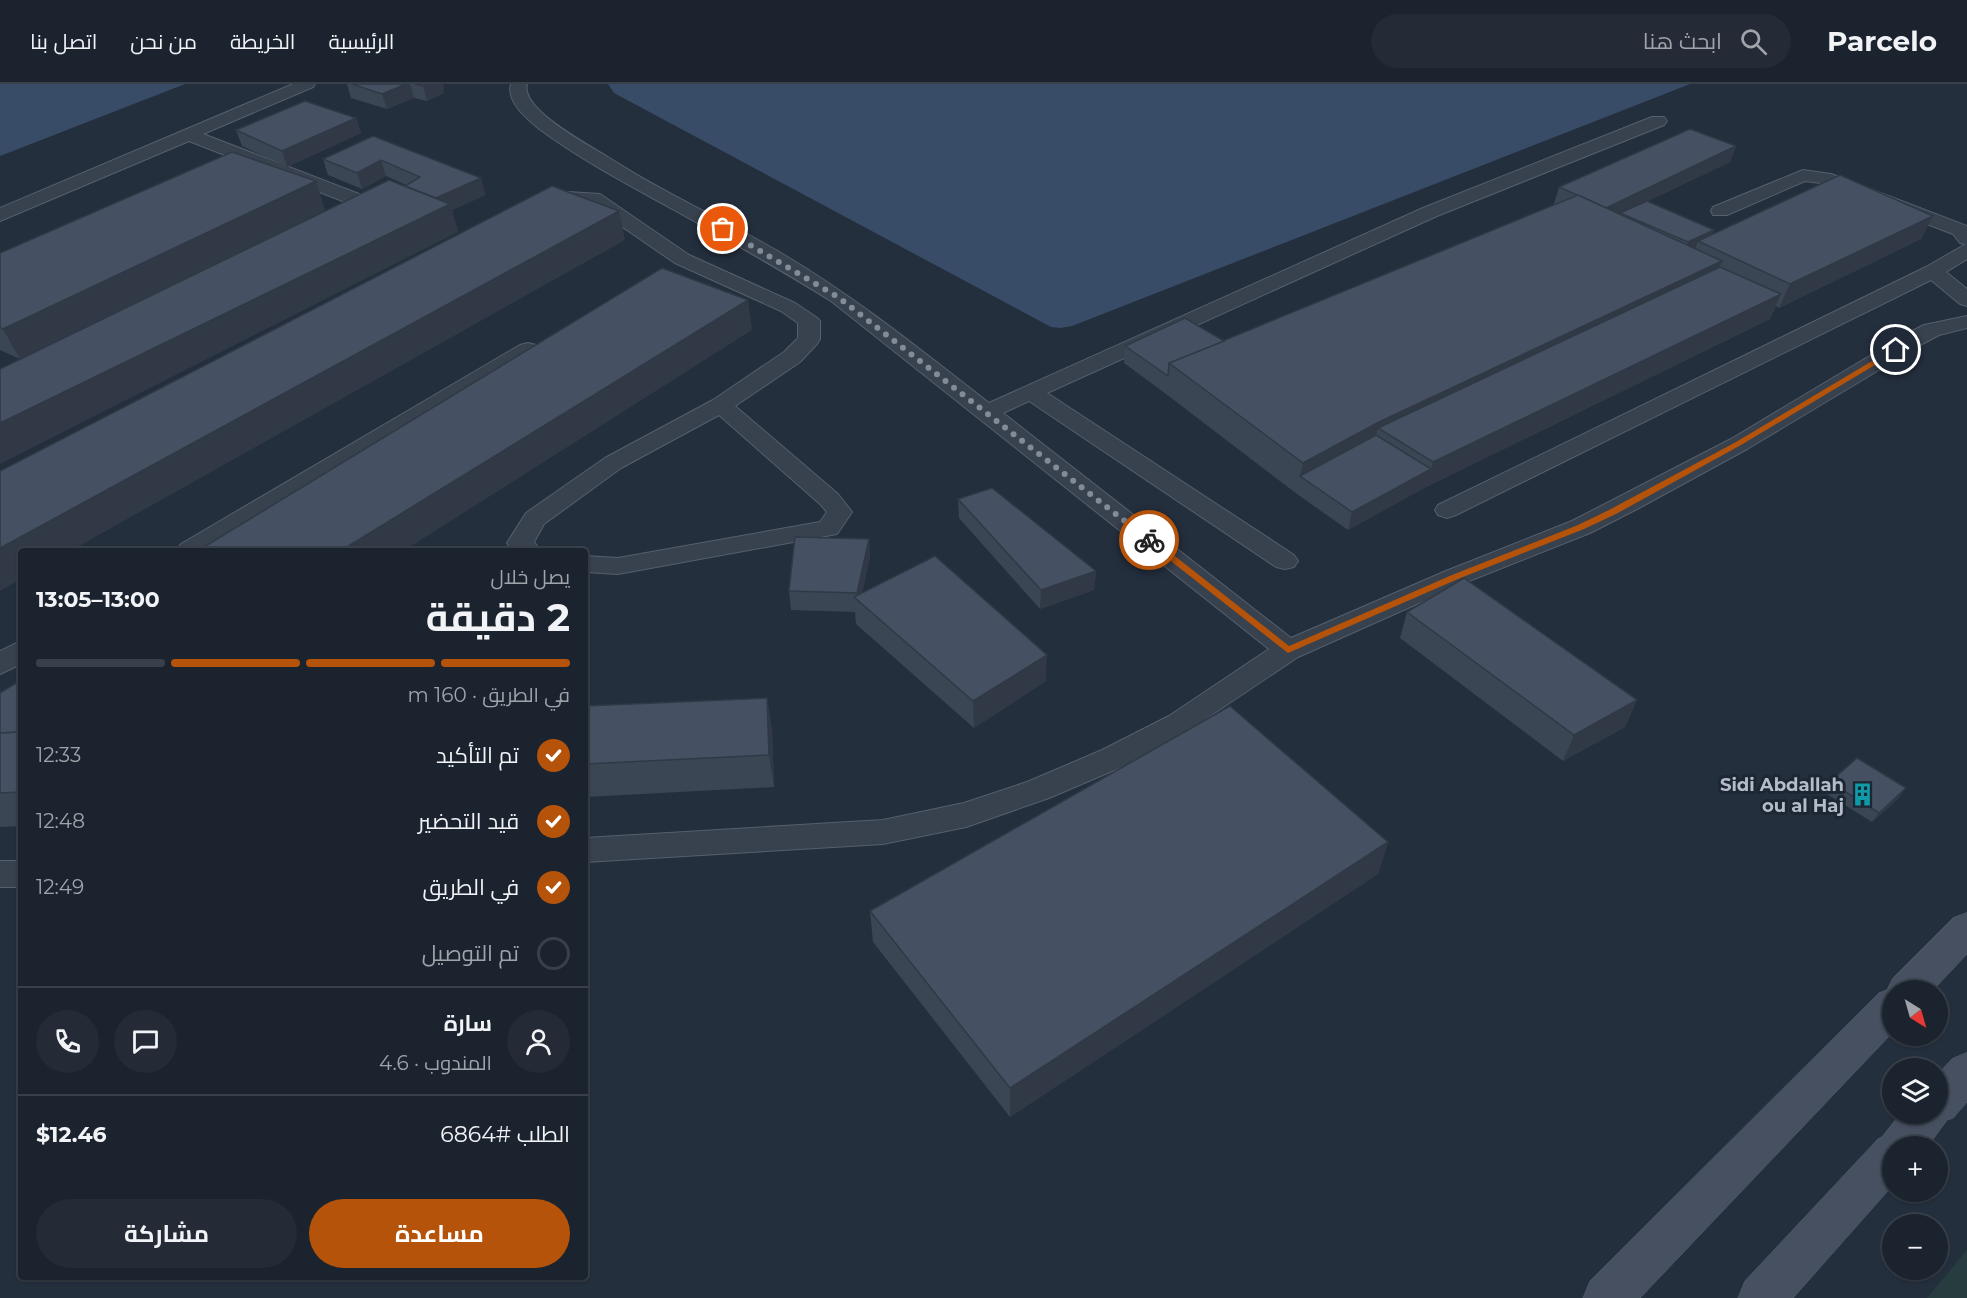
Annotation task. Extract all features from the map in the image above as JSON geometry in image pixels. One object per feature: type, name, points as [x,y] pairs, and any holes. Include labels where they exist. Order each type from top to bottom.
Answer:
[{"type":"street","points":[[1917,980],[1967,928]]},
{"type":"street","points":[[1607,1298],[1882,1016]]},
{"type":"street","points":[[1948,1093],[1967,1072]]},
{"type":"street","points":[[1909,1136],[1919,1124]]},
{"type":"street","points":[[1762,1298],[1882,1165]]},
{"type":"lane","points":[[0,214],[307,84]]},
{"type":"lane","points":[[519,84],[517,91],[521,101],[543,123],[617,171],[777,260],[838,297],[987,411],[1288,650]]},
{"type":"lane","points":[[987,411],[1430,212],[1658,122]]},
{"type":"lane","points":[[189,135],[365,203],[369,207],[368,214],[339,234]]},
{"type":"lane","points":[[1720,211],[1803,175],[1825,178],[1960,230],[1967,239]]},
{"type":"lane","points":[[525,548],[520,543],[535,519],[613,463],[721,405],[792,357],[809,339],[809,321],[788,307],[682,259],[593,198],[568,198],[536,215]]},
{"type":"lane","points":[[1447,510],[1934,271],[1967,250]]},
{"type":"lane","points":[[662,271],[682,259]]},
{"type":"lane","points":[[1934,271],[1967,300]]},
{"type":"lane","points":[[588,850],[883,832],[966,815],[1038,790],[1113,758],[1179,723],[1288,650],[1455,577],[1581,527],[1739,444],[1916,338],[1932,330],[1967,322]]},
{"type":"lane","points":[[193,548],[549,338]]},
{"type":"lane","points":[[1030,392],[1285,561]]},
{"type":"lane","points":[[588,564],[618,566],[828,528],[840,512],[829,499],[721,405]]},
{"type":"lane","points":[[0,664],[18,653]]},
{"type":"lane","points":[[0,874],[18,874]]},
{"type":"green space","points":[[1967,1250],[1967,1298],[1927,1298],[1942,1280],[1948,1280],[1948,1273]]},
{"type":"water","points":[[0,84],[185,84],[0,156]]},
{"type":"water","points":[[608,84],[1690,84],[1072,326],[1060,328],[1051,327],[614,93]]},
{"type":"building","points":[[352,84],[406,84],[382,94]]},
{"type":"building","points":[[305,101],[356,118],[282,151],[236,130]]},
{"type":"building","points":[[1690,129],[1736,146],[1606,208],[1559,187]]},
{"type":"building","points":[[373,136],[481,178],[436,198],[405,186],[420,177],[381,160],[357,173],[323,159]]},
{"type":"building","points":[[232,152],[316,181],[3,329],[0,327],[0,253]]},
{"type":"building","points":[[1840,175],[1933,216],[1790,284],[1698,241]]},
{"type":"building","points":[[389,180],[450,204],[0,423],[0,369]]},
{"type":"building","points":[[552,186],[619,211],[0,548],[0,471]]},
{"type":"building","points":[[1578,195],[1722,261],[1379,422],[1303,463],[1169,363]]},
{"type":"building","points":[[1647,201],[1714,230],[1688,242],[1620,213]]},
{"type":"building","points":[[1720,267],[1781,294],[1433,462],[1378,428]]},
{"type":"building","points":[[662,268],[748,300],[345,548],[202,548]]},
{"type":"building","points":[[1185,318],[1224,341],[1169,363],[1168,376],[1125,346]]},
{"type":"building","points":[[1376,435],[1431,469],[1352,512],[1300,476]]},
{"type":"building","points":[[992,488],[1096,571],[1041,590],[958,499]]},
{"type":"building","points":[[795,537],[869,539],[857,593],[789,591]]},
{"type":"building","points":[[935,556],[1047,655],[973,701],[854,597]]},
{"type":"building","points":[[1464,578],[1637,700],[1574,735],[1407,612]]},
{"type":"building","points":[[18,682],[18,732],[0,733],[0,693]]},
{"type":"building","points":[[767,698],[769,755],[588,764],[588,706]]},
{"type":"building","points":[[1230,706],[1388,842],[1010,1088],[870,911]]},
{"type":"building","points":[[18,732],[18,792],[0,793],[0,733]]},
{"type":"building","name":"Sidi Abdallah ou al Haj","points":[[1857,758],[1906,788],[1879,813],[1830,782]]},
{"type":"way so far","points":[[723,229],[838,297],[987,411],[1149,540]]},
{"type":"place","name":"Sidi Abdallah ou al Haj","points":[[1862,795]]},
{"type":"route","points":[[1149,540],[1288,650],[1612,512],[1739,444],[1896,350]]}]
